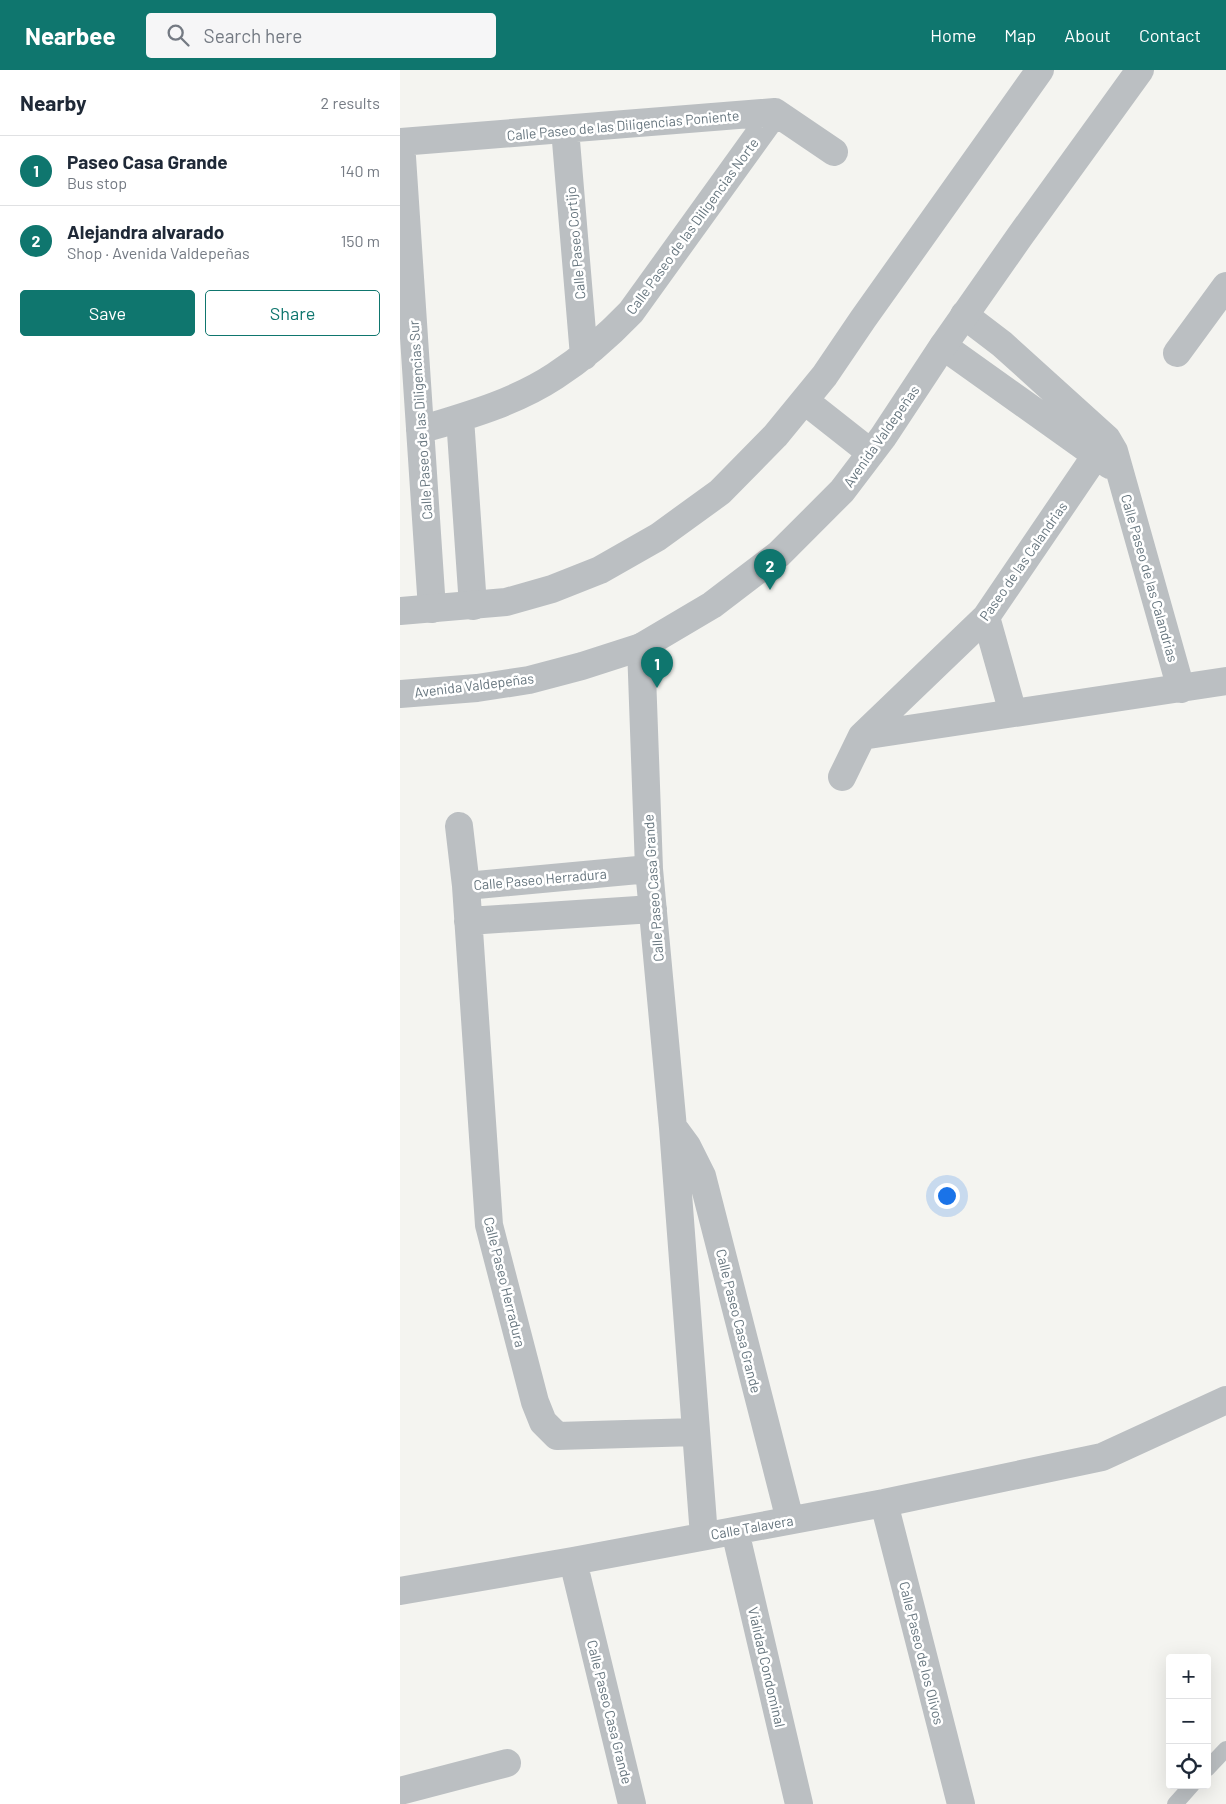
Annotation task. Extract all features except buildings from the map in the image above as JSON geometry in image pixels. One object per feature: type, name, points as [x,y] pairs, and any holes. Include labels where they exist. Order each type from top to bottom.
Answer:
[{"type":"street","points":[[400,611],[506,602],[552,589],[600,570],[658,538],[720,492],[775,436],[805,401],[1040,70]]},
{"type":"street","name":"Avenida Valdepeñas","points":[[400,694],[477,688],[529,680],[582,666],[641,646],[712,605],[779,554],[842,491],[871,453],[964,315],[1140,70]]},
{"type":"street","points":[[775,112],[834,152]]},
{"type":"street","name":"Calle Paseo de las Diligencias Poniente","points":[[401,142],[775,112]]},
{"type":"street","name":"Calle Paseo de las Diligencias Norte","points":[[420,430],[485,410],[522,394],[554,377],[584,356],[631,312],[775,112]]},
{"type":"street","name":"Calle Paseo Cortijo","points":[[565,129],[584,356]]},
{"type":"street","name":"Calle Paseo de las Diligencias Sur","points":[[401,142],[432,609]]},
{"type":"street","points":[[1177,353],[1226,286]]},
{"type":"street","points":[[964,315],[1002,344],[1107,454]]},
{"type":"street","points":[[943,346],[1107,454]]},
{"type":"street","points":[[805,401],[871,453]]},
{"type":"street","points":[[460,418],[473,606]]},
{"type":"street","name":"Paseo de las Calandrias","points":[[842,777],[862,736],[986,618],[1107,454]]},
{"type":"street","name":"Calle Paseo de las Calandrias","points":[[1107,454],[1181,689]]},
{"type":"street","points":[[986,618],[1014,713]]},
{"type":"street","name":"Calle Paseo Casa Grande","points":[[641,646],[649,870],[673,1128],[704,1536]]},
{"type":"street","points":[[862,736],[1226,681]]},
{"type":"street","points":[[459,826],[466,886]]},
{"type":"street","name":"Calle Paseo Herradura","points":[[649,870],[466,886],[489,1225],[535,1402],[543,1422],[557,1436],[696,1432]]},
{"type":"street","points":[[468,921],[653,909]]},
{"type":"street","name":"Calle Paseo Casa Grande","points":[[673,1128],[687,1146],[702,1176],[790,1520]]},
{"type":"street","name":"Calle Talavera","points":[[400,1591],[884,1503],[1102,1457],[1226,1400]]},
{"type":"street","name":"Calle Paseo de los Olivos","points":[[884,1503],[961,1804]]},
{"type":"street","name":"Vialidad Condominal","points":[[735,1531],[799,1804]]},
{"type":"street","name":"Calle Paseo Casa Grande","points":[[573,1561],[632,1804]]},
{"type":"street","points":[[400,1791],[434,1793],[507,1763]]},
{"type":"lane","points":[[1211,1765],[1226,1749]]},
{"type":"lane","points":[[1175,1804],[1188,1789]]},
{"type":"place","name":"Alejandra alvarado","points":[[770,590]]},
{"type":"place","name":"Paseo Casa Grande","points":[[657,688]]}]
